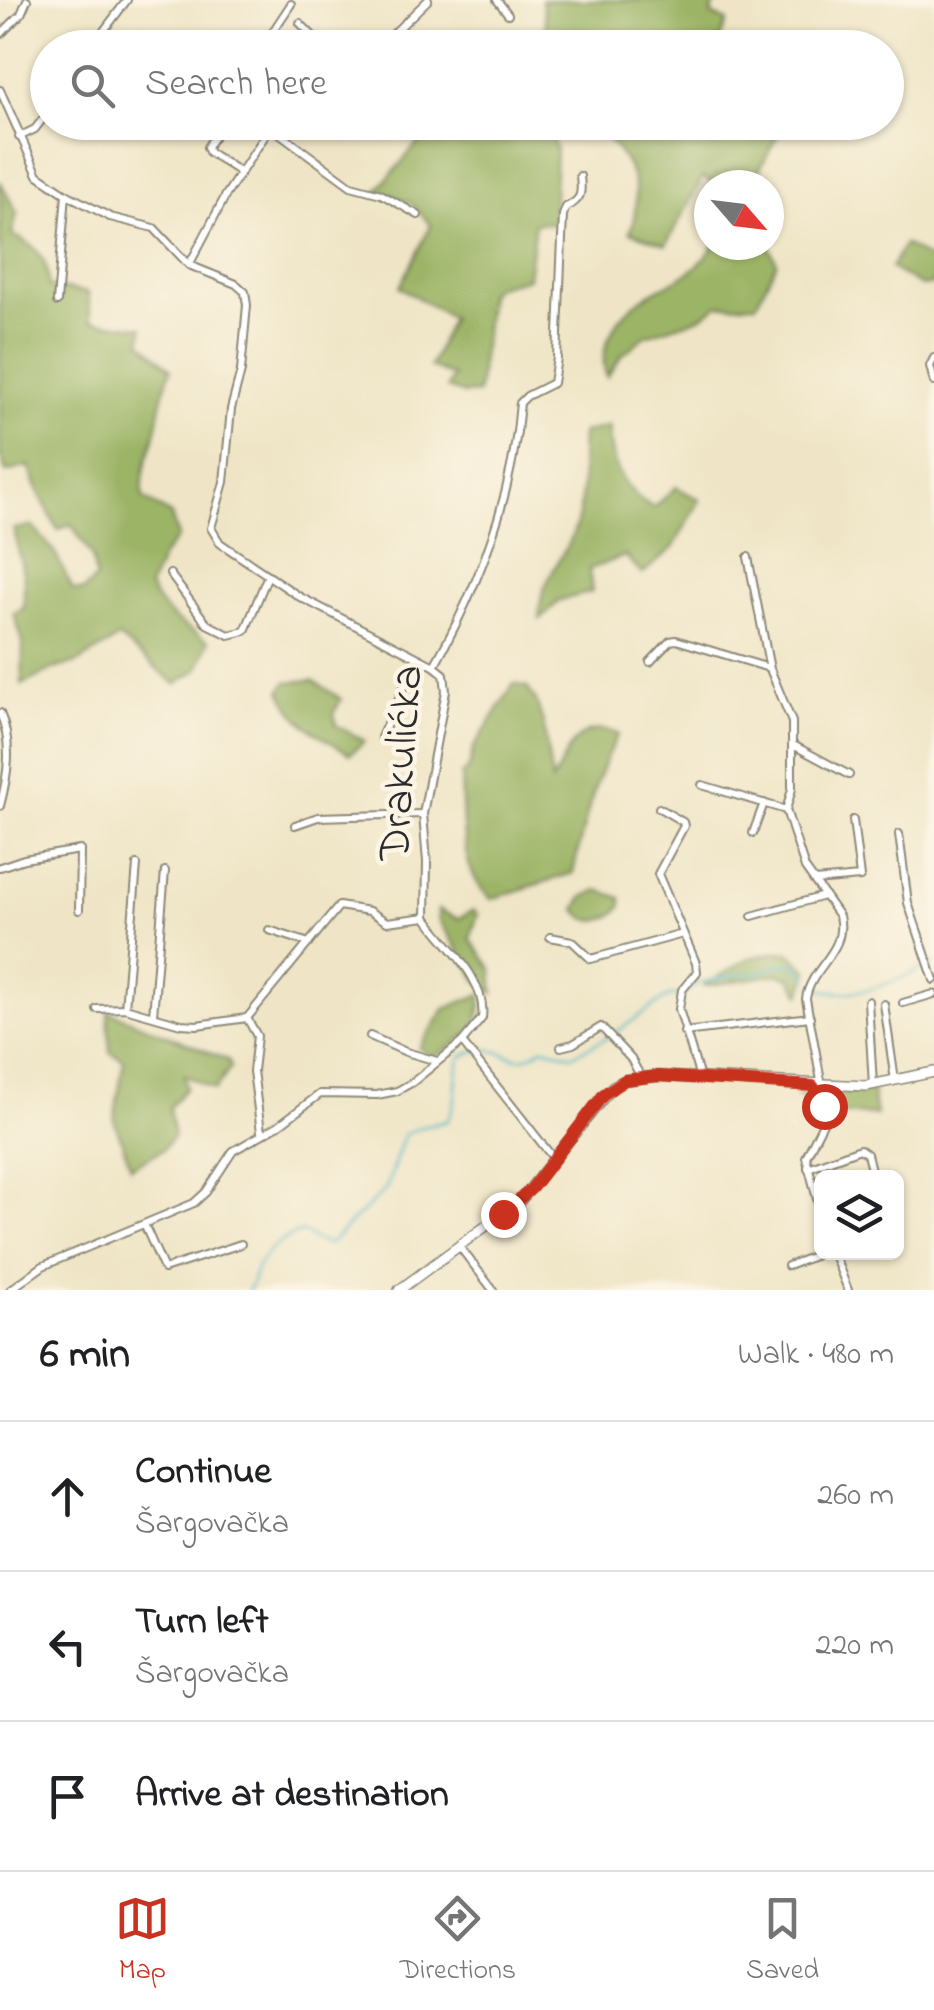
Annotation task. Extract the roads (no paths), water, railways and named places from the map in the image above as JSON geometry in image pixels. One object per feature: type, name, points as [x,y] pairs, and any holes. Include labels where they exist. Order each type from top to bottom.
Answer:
[{"type":"street","points":[[0,35],[21,14],[27,0]]},
{"type":"street","points":[[105,30],[128,0]]},
{"type":"street","points":[[397,30],[428,0]]},
{"type":"street","points":[[497,0],[508,14]]},
{"type":"street","points":[[274,30],[291,4]]},
{"type":"street","points":[[300,23],[307,30]]},
{"type":"street","points":[[0,90],[38,175],[110,217],[154,228],[189,265],[236,284],[244,292],[247,306],[241,371],[234,390],[224,482],[211,528],[220,543],[300,597],[434,666]]},
{"type":"street","points":[[19,136],[30,132]]},
{"type":"street","points":[[211,140],[206,147],[210,152],[240,172]]},
{"type":"street","points":[[189,265],[208,225],[262,140]]},
{"type":"street","points":[[292,140],[351,186],[381,194],[418,215]]},
{"type":"street","name":"Drakulićka","points":[[10,1290],[53,1262],[194,1203],[226,1158],[320,1094],[377,1095],[396,1091],[438,1061],[468,1048],[482,1018],[481,994],[451,946],[426,917],[428,862],[423,814],[446,691],[444,674],[434,666],[460,619],[488,554],[513,468],[520,403],[552,383],[558,358],[563,216],[566,206],[582,194],[580,176]]},
{"type":"street","points":[[58,302],[66,194]]},
{"type":"street","points":[[934,358],[930,366],[934,382]]},
{"type":"street","points":[[748,557],[770,669],[792,722],[792,789],[786,810],[800,858],[838,916],[840,935],[830,957],[807,987],[818,1086],[826,1116],[806,1157],[814,1189]]},
{"type":"street","points":[[170,574],[207,624],[229,635],[246,631],[268,575]]},
{"type":"street","points":[[650,662],[674,640],[770,669]]},
{"type":"street","points":[[381,737],[417,660]]},
{"type":"street","points":[[0,714],[8,748],[0,806]]},
{"type":"street","points":[[792,745],[850,775]]},
{"type":"street","points":[[702,785],[786,810]]},
{"type":"street","points":[[753,833],[764,803]]},
{"type":"street","points":[[659,808],[684,826],[658,874],[697,972],[680,994],[684,1032],[701,1079]]},
{"type":"street","points":[[295,825],[318,817],[423,814]]},
{"type":"street","points":[[814,881],[860,877],[853,820]]},
{"type":"street","points":[[899,834],[908,904],[933,976]]},
{"type":"street","points":[[0,867],[80,850],[80,910]]},
{"type":"street","points":[[125,1008],[137,865]]},
{"type":"street","points":[[152,1015],[166,871]]},
{"type":"street","points":[[752,916],[824,896]]},
{"type":"street","points":[[97,1008],[125,1008],[197,1025],[247,1018],[339,906],[369,911],[386,922],[426,917]]},
{"type":"street","points":[[268,930],[309,943]]},
{"type":"street","points":[[550,937],[572,941],[591,959],[683,934]]},
{"type":"street","points":[[903,1003],[934,994]]},
{"type":"street","points":[[868,1001],[873,1085]]},
{"type":"street","points":[[884,1004],[895,1081]]},
{"type":"street","points":[[247,1018],[257,1036],[253,1070],[261,1133]]},
{"type":"street","points":[[684,1032],[810,1018]]},
{"type":"street","points":[[560,1047],[598,1027],[610,1034],[641,1077]]},
{"type":"street","points":[[370,1036],[438,1061]]},
{"type":"street","points":[[468,1048],[555,1160]]},
{"type":"street","points":[[400,1290],[520,1201],[604,1094],[625,1080],[641,1077],[873,1085],[934,1072]]},
{"type":"street","points":[[808,1168],[860,1148],[867,1154],[871,1170]]},
{"type":"street","points":[[144,1224],[164,1269],[242,1244]]},
{"type":"street","points":[[458,1246],[492,1290]]},
{"type":"street","points":[[788,1266],[814,1256]]},
{"type":"street","points":[[836,1260],[848,1290]]},
{"type":"street","points":[[19,1282],[24,1290]]},
{"type":"waterway","points":[[812,986],[842,992],[874,988],[934,963]]},
{"type":"waterway","points":[[248,1290],[257,1267],[277,1245],[303,1232],[329,1244],[386,1189],[404,1135],[447,1121],[454,1104],[461,1057],[487,1050],[521,1058],[542,1048],[573,1055],[612,1035],[667,997],[684,993],[698,983],[762,972],[783,964],[795,964],[809,978]]}]
